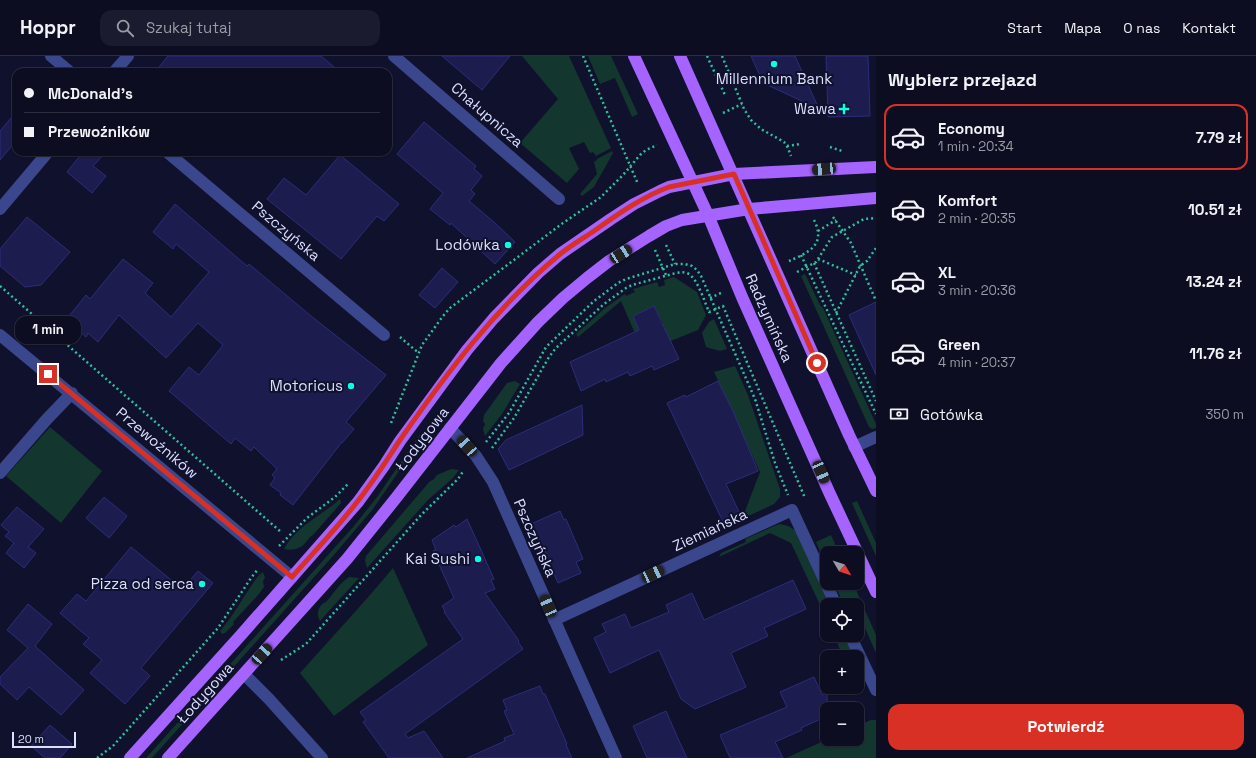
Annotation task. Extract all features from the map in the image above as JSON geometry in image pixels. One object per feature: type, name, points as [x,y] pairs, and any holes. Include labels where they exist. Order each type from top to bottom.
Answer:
[{"type":"main road","name":"Radzymińska","points":[[634,56],[708,215],[749,312],[876,592]]},
{"type":"main road","name":"Radzymińska","points":[[680,56],[734,174],[854,447],[876,491]]},
{"type":"main road","name":"Łodygowa","points":[[130,758],[358,502],[400,441],[467,350],[494,318],[538,273],[560,254],[611,218],[634,204],[669,187],[734,174],[876,167]]},
{"type":"main road","name":"Łodygowa","points":[[168,758],[347,559],[501,363],[538,322],[563,298],[609,261],[659,230],[682,220],[749,209],[876,198]]},
{"type":"street","points":[[51,56],[65,68]]},
{"type":"street","points":[[118,68],[128,56]]},
{"type":"street","name":"Chałupnicza","points":[[394,56],[558,199]]},
{"type":"street","points":[[0,209],[45,156]]},
{"type":"street","name":"Pszczyńska","points":[[172,156],[384,335]]},
{"type":"street","name":"Przewoźników","points":[[0,335],[292,577]]},
{"type":"street","points":[[0,473],[46,420],[72,394]]},
{"type":"street","name":"Pszczyńska","points":[[450,428],[476,456],[493,482],[616,758]]},
{"type":"street","points":[[854,447],[876,436]]},
{"type":"street","points":[[792,510],[833,598]]},
{"type":"street","name":"Ziemiańska","points":[[554,620],[792,510]]},
{"type":"street","points":[[853,642],[876,690]]},
{"type":"street","points":[[244,674],[269,699],[322,758]]},
{"type":"path","points":[[583,56],[640,187]]},
{"type":"path","points":[[707,56],[725,95]]},
{"type":"path","points":[[722,56],[742,104],[751,120],[757,126],[787,146],[790,154]]},
{"type":"path","points":[[724,112],[742,104]]},
{"type":"path","points":[[787,146],[801,144]]},
{"type":"path","points":[[831,214],[851,243],[876,301]]},
{"type":"path","points":[[796,272],[814,264],[832,237],[864,219],[876,218]]},
{"type":"path","points":[[793,259],[810,250],[815,245],[818,238],[818,232],[814,219]]},
{"type":"path","points":[[666,246],[675,264]]},
{"type":"path","points":[[836,313],[860,266],[867,261],[876,248]]},
{"type":"path","points":[[655,250],[666,276]]},
{"type":"path","points":[[801,255],[876,414]]},
{"type":"path","points":[[818,259],[856,275]]},
{"type":"path","points":[[486,443],[509,413],[542,353],[549,344],[591,303],[618,283],[629,278],[663,267],[675,264],[685,264],[692,266],[697,270],[755,399],[775,463],[791,502],[792,510]]},
{"type":"path","points":[[814,264],[876,401]]},
{"type":"path","points":[[490,450],[514,418],[556,348],[604,304],[632,285],[680,272],[687,273],[695,281],[709,312],[725,306],[808,505]]},
{"type":"path","points":[[0,286],[281,532]]},
{"type":"path","points":[[710,298],[721,293]]},
{"type":"path","points":[[384,335],[401,337],[418,352]]},
{"type":"path","points":[[279,661],[306,644],[422,514],[458,479],[464,470]]},
{"type":"path","points":[[97,758],[113,746],[218,628],[251,578],[262,566]]},
{"type":"green space","points":[[522,56],[569,56],[611,148],[596,156],[593,152],[590,153],[584,142],[569,148],[579,169],[567,183],[520,143],[558,99]]},
{"type":"green space","points":[[588,56],[611,56],[638,114],[632,117],[615,78],[600,84]]},
{"type":"green space","points":[[612,151],[613,153],[594,187],[582,196],[580,194],[597,174],[594,162]]},
{"type":"green space","points":[[805,274],[820,305],[823,308],[876,424],[876,428],[872,429],[869,427],[801,276]]},
{"type":"green space","points":[[674,277],[697,292],[706,315],[698,330],[643,352],[621,301],[578,337],[576,334],[605,308],[625,294],[626,296],[635,292],[633,289],[657,282],[659,287],[665,285],[664,280]],"holes":[[[654,306],[663,323],[641,334],[633,316]]]},
{"type":"green space","points":[[714,319],[727,349],[720,351],[706,347],[702,333],[709,322]]},
{"type":"green space","points":[[735,366],[748,395],[780,489],[780,497],[774,504],[742,519],[760,472],[714,372]]},
{"type":"green space","points":[[515,381],[520,384],[502,414],[485,436],[483,429],[485,424],[483,421],[484,415],[507,383]]},
{"type":"green space","points":[[50,427],[102,471],[61,523],[6,476]]},
{"type":"green space","points":[[420,434],[423,436],[373,509],[333,556],[152,758],[146,758],[354,526],[377,497]]},
{"type":"green space","points":[[451,469],[459,470],[453,478],[428,500],[367,568],[365,561],[366,556],[430,481],[437,475]]},
{"type":"green space","points":[[340,499],[341,503],[302,546],[290,550],[284,549],[295,534]]},
{"type":"green space","points":[[857,501],[876,543],[876,556],[852,503]]},
{"type":"green space","points":[[780,524],[795,530],[820,581],[820,590],[824,590],[828,598],[820,598],[820,605],[791,543],[770,533],[719,557],[721,553],[746,542],[745,539]]},
{"type":"green space","points":[[831,535],[836,546],[820,546],[820,551],[816,542]]},
{"type":"green space","points":[[393,568],[428,645],[334,716],[300,673]]},
{"type":"green space","points":[[263,572],[265,578],[263,581],[264,587],[233,622],[234,624],[222,634],[220,631],[259,575]]},
{"type":"green space","points":[[349,577],[359,578],[320,621],[318,610],[321,605],[326,602]]},
{"type":"green space","points":[[837,590],[856,590],[860,598],[841,598]]},
{"type":"green space","points":[[864,608],[876,635],[876,653],[864,626]]},
{"type":"green space","points":[[837,642],[848,642],[852,650],[840,650]]},
{"type":"green space","points":[[871,720],[876,720],[876,758],[786,758],[820,743],[820,746],[864,746],[864,723]]},
{"type":"building","points":[[168,56],[321,56],[335,68],[158,68]]},
{"type":"building","points":[[442,56],[510,56],[482,90]]},
{"type":"building","points":[[751,56],[795,56],[819,109],[763,83]]},
{"type":"building","points":[[826,56],[868,56],[870,116],[828,117]]},
{"type":"building","points":[[12,117],[12,146],[0,160],[0,131]]},
{"type":"building","points":[[424,122],[476,166],[474,169],[482,176],[471,190],[475,194],[469,201],[515,242],[495,264],[451,223],[450,225],[430,209],[443,193],[397,154]]},
{"type":"building","points":[[80,156],[102,156],[93,166],[106,176],[92,193],[67,172]]},
{"type":"building","points":[[339,156],[341,156],[399,204],[384,221],[377,216],[341,259],[267,199],[284,178],[306,195]]},
{"type":"building","points":[[175,204],[247,266],[249,264],[311,316],[386,375],[346,422],[354,429],[342,442],[293,505],[270,485],[275,478],[272,475],[277,469],[254,447],[251,451],[235,438],[231,444],[169,391],[189,367],[199,375],[223,345],[198,323],[166,358],[119,315],[98,342],[88,333],[86,337],[66,320],[86,295],[90,299],[123,259],[153,283],[145,293],[171,317],[209,272],[176,244],[173,249],[153,232]]},
{"type":"building","points":[[27,217],[70,252],[41,285],[25,287],[0,266],[0,249]]},
{"type":"building","points":[[442,268],[458,282],[435,308],[419,295]]},
{"type":"building","points":[[876,302],[876,375],[849,315]]},
{"type":"building","points":[[654,306],[679,359],[654,370],[652,366],[630,376],[628,372],[606,382],[605,379],[581,391],[570,362],[639,330],[633,316]]},
{"type":"building","points":[[718,381],[733,411],[758,471],[726,484],[740,514],[723,522],[667,403],[685,395],[686,397]]},
{"type":"building","points":[[582,405],[583,435],[509,470],[498,449],[506,440]]},
{"type":"building","points":[[104,497],[127,516],[109,538],[86,518]]},
{"type":"building","points":[[17,507],[44,529],[28,547],[36,553],[24,568],[6,553],[14,543],[5,536],[9,532],[1,525]]},
{"type":"building","points":[[560,511],[564,520],[566,519],[583,559],[576,562],[581,573],[558,583],[547,558],[548,557],[531,524]]},
{"type":"building","points":[[467,519],[494,579],[491,580],[495,589],[485,593],[523,649],[405,734],[408,738],[424,731],[443,758],[389,758],[363,722],[366,720],[360,712],[463,639],[444,612],[445,611],[442,606],[454,598],[433,551],[436,550],[432,540],[454,525],[456,527]]},
{"type":"building","points":[[131,547],[176,584],[177,582],[184,587],[198,571],[213,583],[141,668],[150,676],[125,704],[90,673],[102,660],[83,644],[89,638],[60,613],[77,594],[86,601]]},
{"type":"building","points":[[793,580],[806,609],[764,628],[768,636],[731,653],[746,687],[695,709],[681,699],[659,650],[610,673],[594,638],[606,632],[602,624],[625,614],[631,628],[669,612],[666,605],[692,593],[704,620]]},
{"type":"building","points":[[28,604],[52,624],[35,646],[84,690],[61,715],[29,687],[17,700],[0,684],[0,677],[28,648],[7,630]]},
{"type":"building","points":[[814,677],[820,694],[827,694],[827,702],[820,702],[820,719],[801,728],[802,730],[775,742],[783,758],[730,758],[720,735],[787,707],[780,692]]},
{"type":"building","points":[[540,686],[543,694],[545,694],[572,758],[467,758],[505,741],[504,738],[514,734],[504,711],[507,710],[503,700]]},
{"type":"building","points":[[666,711],[687,758],[647,758],[633,726]]},
{"type":"building","points":[[50,725],[72,744],[60,758],[45,758],[31,746]]},
{"type":"place","name":"Millennium Bank","points":[[774,64]]},
{"type":"place","name":"Wawa","points":[[844,109]]},
{"type":"place","name":"Lodówka","points":[[508,245]]},
{"type":"place","name":"Motoricus","points":[[351,386]]},
{"type":"place","name":"Kai Sushi","points":[[478,559]]},
{"type":"place","name":"Pizza od serca","points":[[202,584]]},
{"type":"route","points":[[48,374],[292,577],[358,502],[449,373],[494,318],[538,273],[560,254],[611,218],[645,198],[669,187],[734,174],[817,363]]}]
